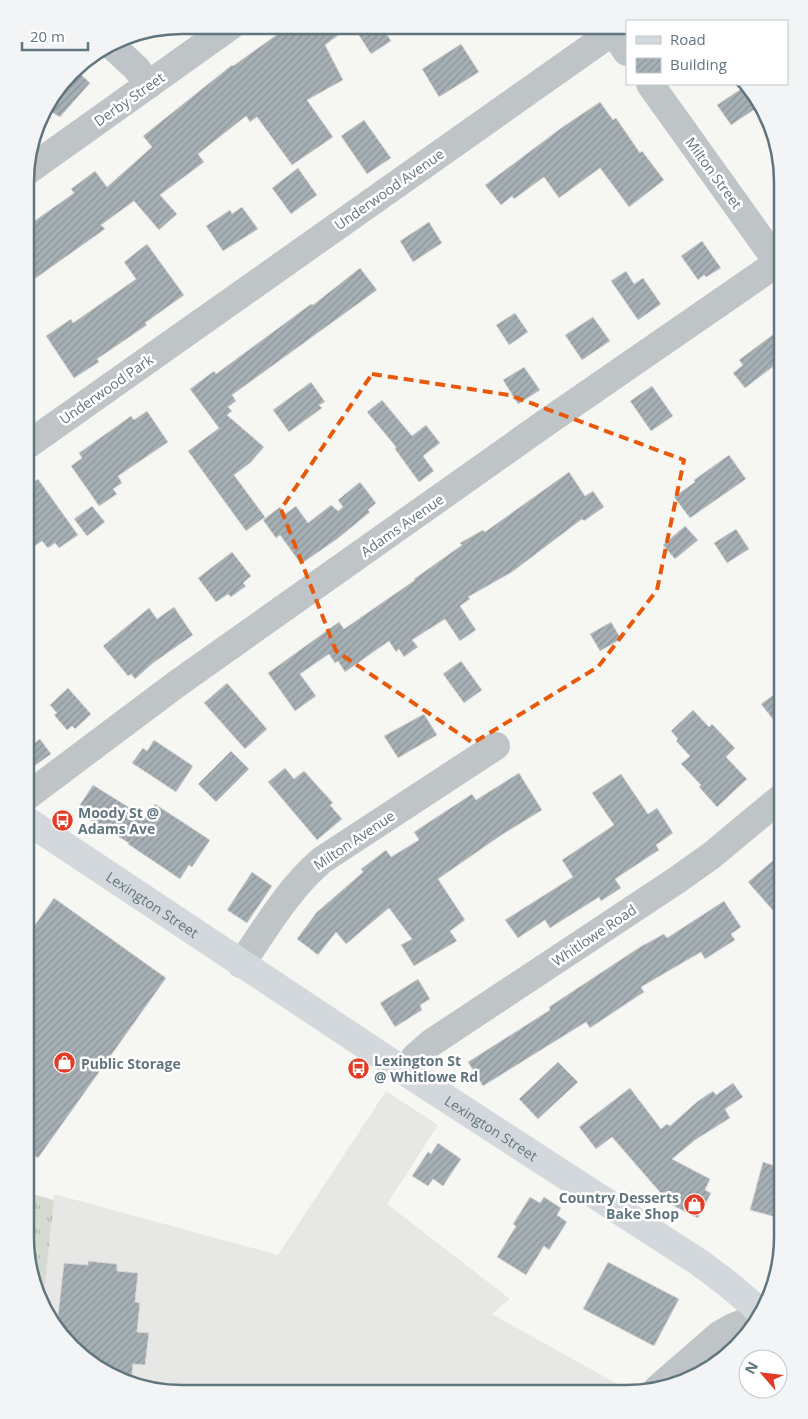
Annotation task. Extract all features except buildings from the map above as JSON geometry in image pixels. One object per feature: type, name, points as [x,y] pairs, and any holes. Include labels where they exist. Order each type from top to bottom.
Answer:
[{"type":"main road","name":"Lexington Street","points":[[34,825],[404,1072],[700,1264],[728,1284],[755,1309]]},
{"type":"street","name":"Derby Street","points":[[35,166],[220,34]]},
{"type":"street","name":"Underwood Avenue","points":[[161,350],[619,37]]},
{"type":"street","points":[[116,49],[136,68],[149,85]]},
{"type":"street","name":"Milton Street","points":[[651,85],[774,253]]},
{"type":"street","name":"Adams Avenue","points":[[34,790],[178,683],[544,424],[774,265]]},
{"type":"street","name":"Underwood Park","points":[[34,440],[161,350]]},
{"type":"street","name":"Milton Avenue","points":[[242,964],[291,892],[311,869],[496,746]]},
{"type":"street","name":"Whitlowe Road","points":[[404,1072],[416,1056],[431,1043],[695,868],[774,803]]},
{"type":"street","points":[[669,1378],[719,1335],[748,1320]]},
{"type":"highlighted area","points":[[372,374],[509,395],[684,460],[657,590],[598,667],[473,743],[336,651],[281,509]]},
{"type":"shaded area","points":[[386,1091],[438,1125],[387,1204],[510,1299],[492,1314],[619,1385],[163,1384],[125,1374],[100,1360],[84,1348],[59,1319],[44,1290],[54,1194],[278,1255]]},
{"type":"green space","points":[[34,1194],[54,1200],[44,1291],[34,1247]]},
{"type":"place","name":"Moody St @ Adams Ave","points":[[62,820]]},
{"type":"place","name":"Public Storage","points":[[65,1063]]},
{"type":"place","name":"Lexington St @ Whitlowe Rd","points":[[358,1068]]},
{"type":"place","name":"Country Desserts Bake Shop","points":[[695,1205]]}]
